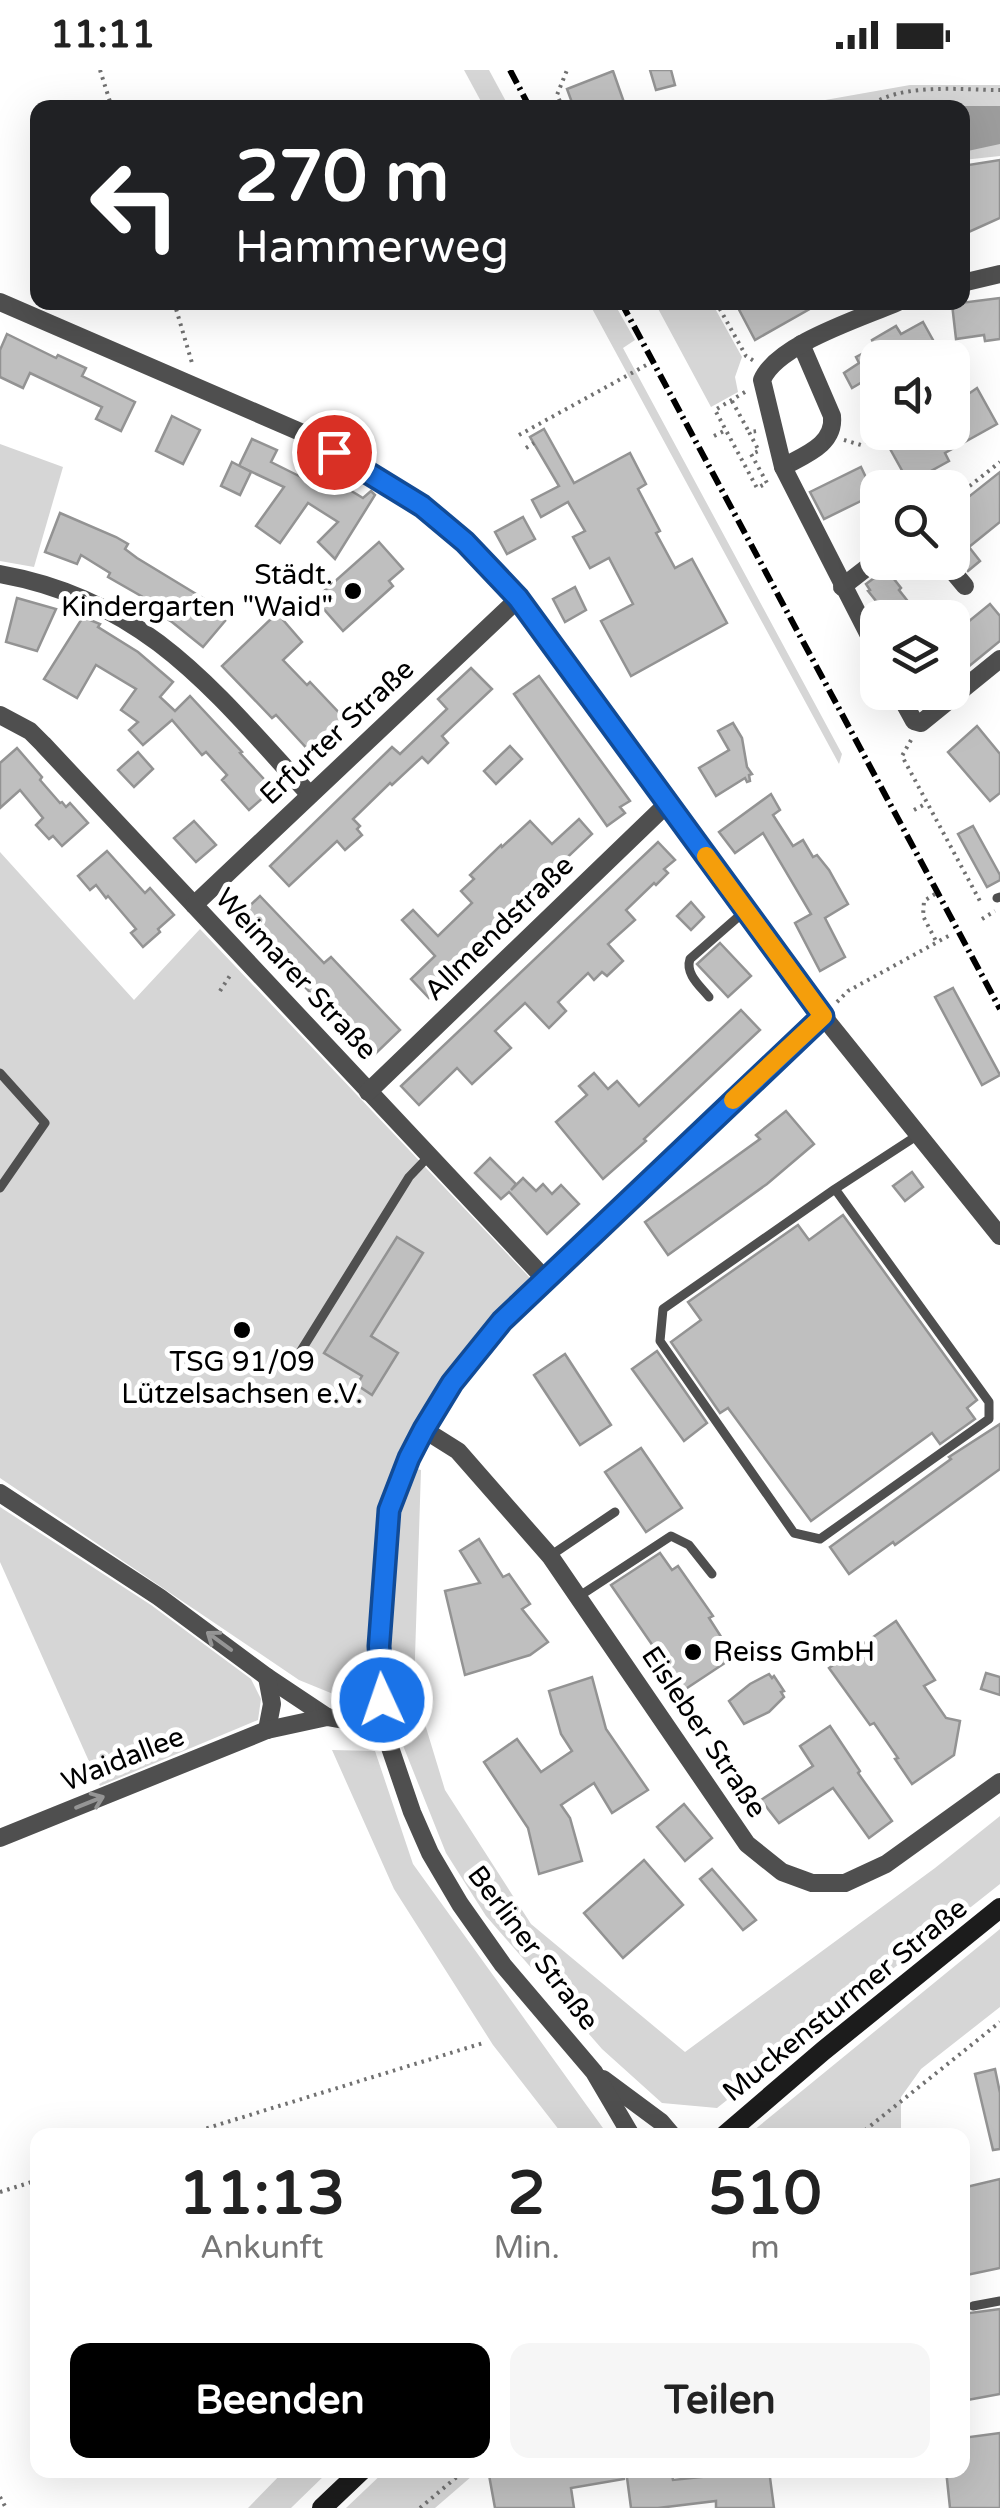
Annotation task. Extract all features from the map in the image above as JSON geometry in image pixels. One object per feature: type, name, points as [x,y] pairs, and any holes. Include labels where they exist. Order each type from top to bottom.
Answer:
[{"type":"main road","name":"Muckensturmer Straße","points":[[733,2128],[1000,1908]]},
{"type":"main road","points":[[322,2508],[354,2478]]},
{"type":"street","points":[[970,282],[1000,274]]},
{"type":"street","points":[[0,302],[305,434],[422,506],[465,542],[518,598],[823,1016],[1000,1236]]},
{"type":"street","points":[[860,620],[783,467],[759,365],[880,310]]},
{"type":"street","points":[[783,467],[822,444],[833,426],[801,344]]},
{"type":"street","points":[[842,587],[860,573]]},
{"type":"street","points":[[0,574],[75,594],[120,616],[163,644],[200,677],[310,795]]},
{"type":"street","points":[[960,580],[965,586]]},
{"type":"street","name":"Erfurter Straße","points":[[194,905],[518,598]]},
{"type":"street","points":[[970,683],[1000,659]]},
{"type":"street","points":[[908,710],[921,723],[937,710]]},
{"type":"street","name":"Weimarer Straße","points":[[0,715],[30,731],[545,1280]]},
{"type":"street","name":"Allmendstraße","points":[[368,1092],[668,804]]},
{"type":"street","name":"Berliner Straße","points":[[627,2128],[594,2072],[503,1964],[460,1904],[412,1812],[382,1726],[379,1646],[389,1510],[424,1429],[452,1383],[502,1321],[823,1016]]},
{"type":"street","name":"Eisleber Straße","points":[[424,1429],[458,1451],[550,1556],[748,1844],[782,1872],[812,1884],[845,1884],[886,1864],[1000,1782]]},
{"type":"street","points":[[0,1494],[159,1597],[327,1717]]},
{"type":"street","points":[[267,1730],[272,1704],[268,1677]]},
{"type":"street","name":"Waidallee","points":[[0,1838],[267,1730],[327,1717],[382,1726]]},
{"type":"street","name":"Berliner Straße","points":[[594,2072],[666,2128]]},
{"type":"lane","points":[[709,997],[687,966],[690,959],[746,910]]},
{"type":"lane","points":[[0,1073],[45,1123],[5,1175],[0,1188]]},
{"type":"lane","points":[[835,1189],[990,1402],[989,1419],[820,1539],[794,1533],[660,1341],[664,1309],[835,1189],[918,1135]]},
{"type":"lane","points":[[299,1354],[409,1177],[428,1156]]},
{"type":"lane","points":[[550,1556],[615,1512]]},
{"type":"lane","points":[[578,1596],[672,1536],[689,1546],[712,1574]]},
{"type":"lane","points":[[973,2306],[1000,2301]]},
{"type":"path","points":[[100,70],[109,100]]},
{"type":"path","points":[[559,100],[557,95],[567,70]]},
{"type":"path","points":[[876,100],[916,90],[1000,90]]},
{"type":"path","points":[[177,310],[192,359],[194,388]]},
{"type":"path","points":[[720,310],[746,356],[759,365]]},
{"type":"path","points":[[519,435],[650,364]]},
{"type":"path","points":[[744,371],[759,365]]},
{"type":"path","points":[[732,400],[759,450],[752,454],[767,483],[757,488],[715,410],[732,400],[746,392],[743,386]]},
{"type":"path","points":[[714,436],[726,430]]},
{"type":"path","points":[[749,432],[760,430]]},
{"type":"path","points":[[830,436],[860,445]]},
{"type":"path","points":[[526,448],[534,443]]},
{"type":"path","points":[[970,486],[1000,462]]},
{"type":"path","points":[[913,737],[902,756],[983,906]]},
{"type":"path","points":[[914,810],[926,803]]},
{"type":"path","points":[[935,894],[924,901],[923,916],[937,942]]},
{"type":"path","points":[[848,991],[952,934]]},
{"type":"path","points":[[868,2128],[1000,2022]]},
{"type":"path","points":[[208,2128],[483,2043]]},
{"type":"path","points":[[0,2192],[30,2183]]},
{"type":"path","points":[[420,2508],[455,2478]]},
{"type":"path","points":[[0,2496],[6,2508]]},
{"type":"shaded area","points":[[464,70],[489,70],[505,100],[480,100]]},
{"type":"shaded area","points":[[910,85],[1000,85],[1000,156],[970,159],[970,100],[825,100]]},
{"type":"shaded area","points":[[970,106],[1000,106],[1000,144],[970,150]]},
{"type":"shaded area","points":[[593,310],[618,310],[635,340],[623,348],[842,754],[839,764]]},
{"type":"shaded area","points":[[659,310],[716,310],[742,357],[735,377],[738,392],[711,407]]},
{"type":"shaded area","points":[[0,444],[63,467],[34,567],[0,561]]},
{"type":"shaded area","name":"TSG 91/09 Lützelsachsen e.V.","points":[[0,852],[134,1000],[200,929],[532,1280],[512,1294],[440,1385],[400,1465],[421,1470],[414,1688],[445,1790],[531,1924],[685,2052],[1000,1816],[1000,1884],[717,2108],[662,2103],[602,2049],[486,1916],[446,1853],[392,1718],[299,1680],[0,1478]]},
{"type":"shaded area","points":[[0,1507],[151,1605],[251,1679],[261,1699],[258,1720],[100,1786],[0,1562]]},
{"type":"shaded area","points":[[332,1750],[375,1751],[413,1864],[603,2128],[558,2128],[493,2045],[394,1889]]},
{"type":"shaded area","points":[[1000,1929],[1000,2007],[921,2069],[901,2097],[901,2128],[757,2128]]},
{"type":"shaded area","points":[[277,2478],[322,2478],[291,2508],[248,2508]]},
{"type":"shaded area","points":[[378,2478],[470,2478],[435,2508],[346,2508]]},
{"type":"building","points":[[650,70],[671,70],[675,85],[656,90]]},
{"type":"building","points":[[613,71],[623,100],[571,100],[567,89]]},
{"type":"building","points":[[1000,160],[1000,218],[970,231],[970,165]]},
{"type":"building","points":[[1000,298],[1000,339],[985,341],[984,335],[956,339],[953,310],[970,310],[970,302]]},
{"type":"building","points":[[739,310],[808,310],[755,340]]},
{"type":"building","points":[[923,322],[933,340],[872,340],[896,326],[901,334]]},
{"type":"building","points":[[7,334],[86,368],[82,376],[135,402],[121,431],[96,419],[102,407],[30,373],[23,388],[0,377],[0,350]]},
{"type":"building","points":[[860,355],[860,383],[852,388],[844,373],[859,363],[856,357]]},
{"type":"building","points":[[977,388],[997,424],[970,439],[970,393]]},
{"type":"building","points":[[172,416],[200,430],[183,464],[156,451]]},
{"type":"building","points":[[544,429],[574,483],[630,453],[646,484],[638,489],[675,568],[692,559],[727,623],[631,676],[601,621],[633,604],[609,558],[590,568],[573,537],[585,531],[568,502],[541,517],[532,500],[559,486],[530,437]]},
{"type":"building","points":[[252,439],[277,450],[271,462],[303,478],[310,468],[363,498],[371,491],[375,495],[335,559],[318,542],[338,522],[308,503],[280,543],[256,526],[284,487],[239,466]]},
{"type":"building","points":[[891,450],[950,450],[945,453],[949,461],[933,470],[902,470]]},
{"type":"building","points":[[232,462],[251,472],[240,495],[221,486]]},
{"type":"building","points":[[861,467],[862,470],[860,501],[824,519],[810,492]]},
{"type":"building","points":[[1000,472],[1000,522],[970,546],[970,496]]},
{"type":"building","points":[[60,513],[128,544],[125,549],[137,558],[216,606],[212,611],[225,621],[203,647],[152,610],[155,604],[108,577],[110,573],[81,555],[77,564],[45,552]]},
{"type":"building","points":[[523,517],[535,539],[507,554],[495,532]]},
{"type":"building","name":"Städt. Kindergarten \"Waid\"","points":[[379,542],[403,569],[389,581],[393,586],[343,631],[315,599]]},
{"type":"building","points":[[970,548],[980,561],[970,569]]},
{"type":"building","points":[[871,580],[895,580],[907,600],[875,600],[866,584]]},
{"type":"building","points":[[575,587],[586,610],[565,622],[553,599]]},
{"type":"building","points":[[17,598],[56,609],[37,651],[6,642]]},
{"type":"building","points":[[990,604],[1000,616],[1000,641],[970,665],[970,620]]},
{"type":"building","points":[[277,613],[302,642],[283,660],[344,718],[312,754],[222,666]]},
{"type":"building","points":[[83,617],[100,624],[98,627],[138,652],[173,682],[160,697],[175,711],[190,696],[273,789],[249,810],[222,780],[227,775],[206,752],[202,755],[172,720],[143,745],[129,730],[138,722],[121,710],[136,689],[96,665],[77,698],[44,679]]},
{"type":"building","points":[[471,668],[492,689],[442,736],[448,743],[428,763],[422,757],[353,819],[362,835],[345,850],[337,841],[289,886],[270,866],[392,747],[400,754],[447,709],[438,699]]},
{"type":"building","points":[[539,676],[630,801],[620,807],[625,813],[607,826],[514,694]]},
{"type":"building","points":[[733,723],[742,738],[752,774],[750,781],[745,778],[716,796],[699,768],[729,750],[718,731]]},
{"type":"building","points":[[977,726],[1000,754],[1000,793],[990,801],[948,752]]},
{"type":"building","points":[[510,746],[522,759],[496,784],[484,771]]},
{"type":"building","points":[[17,748],[60,803],[66,807],[70,803],[88,823],[62,846],[36,825],[43,818],[20,790],[0,808],[0,763]]},
{"type":"building","points":[[138,752],[153,769],[134,787],[118,770]]},
{"type":"building","points":[[771,794],[780,810],[773,815],[793,846],[803,840],[813,857],[817,855],[829,870],[848,904],[825,918],[845,957],[820,971],[795,923],[811,914],[763,833],[735,853],[719,832]]},
{"type":"building","points":[[579,819],[592,834],[558,866],[562,871],[523,908],[519,904],[494,927],[499,932],[429,998],[411,979],[435,956],[402,920],[413,910],[438,936],[472,903],[461,891],[474,879],[470,875],[501,845],[530,821],[552,844]]},
{"type":"building","points":[[194,821],[216,845],[196,862],[174,838]]},
{"type":"building","points":[[973,826],[1000,875],[1000,880],[987,887],[958,834]]},
{"type":"building","points":[[658,842],[675,860],[664,869],[668,873],[626,910],[635,920],[608,944],[623,961],[607,976],[602,972],[594,980],[588,973],[558,1002],[566,1011],[549,1028],[525,1003],[495,1031],[511,1048],[472,1084],[457,1068],[419,1105],[401,1086]]},
{"type":"building","points":[[107,851],[145,893],[150,888],[174,915],[143,947],[131,933],[136,929],[108,896],[96,885],[90,890],[78,876]]},
{"type":"building","points":[[260,896],[324,963],[331,957],[400,1030],[372,1057],[241,914]]},
{"type":"building","points":[[691,902],[704,917],[691,930],[677,916]]},
{"type":"building","points":[[720,943],[751,976],[728,997],[697,964]]},
{"type":"building","points":[[953,988],[1000,1075],[982,1085],[935,997]]},
{"type":"building","points":[[741,1010],[760,1030],[603,1179],[556,1122],[587,1095],[579,1086],[594,1073],[608,1089],[617,1081],[639,1106]]},
{"type":"building","points":[[786,1111],[814,1144],[767,1184],[668,1255],[645,1222],[760,1139],[756,1135]]},
{"type":"building","points":[[490,1158],[516,1184],[511,1190],[523,1178],[536,1191],[543,1184],[552,1194],[561,1185],[579,1204],[547,1234],[509,1192],[501,1199],[475,1173]]},
{"type":"building","points":[[912,1172],[923,1187],[905,1201],[893,1186]]},
{"type":"building","points":[[843,1215],[977,1400],[967,1408],[975,1419],[940,1444],[932,1433],[811,1521],[728,1408],[720,1413],[671,1342],[701,1320],[688,1302],[798,1225],[809,1240]]},
{"type":"building","points":[[397,1237],[423,1253],[371,1336],[398,1353],[372,1395],[357,1385],[362,1376],[324,1353]]},
{"type":"building","points":[[657,1351],[707,1423],[684,1441],[632,1369]]},
{"type":"building","points":[[565,1354],[611,1425],[580,1445],[534,1375]]},
{"type":"building","points":[[1000,1424],[1000,1469],[849,1574],[830,1547],[949,1457]]},
{"type":"building","points":[[641,1448],[682,1508],[646,1532],[605,1472]]},
{"type":"building","points":[[479,1539],[503,1577],[509,1574],[530,1604],[522,1609],[548,1642],[530,1655],[465,1675],[445,1591],[480,1583],[460,1551]]},
{"type":"building","points":[[660,1553],[672,1570],[678,1566],[713,1616],[709,1618],[734,1657],[681,1692],[611,1585]]},
{"type":"building","points":[[896,1621],[935,1680],[924,1686],[946,1718],[960,1721],[954,1755],[912,1784],[874,1723],[870,1725],[829,1668]]},
{"type":"building","points":[[986,1673],[1000,1677],[1000,1695],[981,1689]]},
{"type":"building","points":[[769,1674],[784,1691],[784,1697],[769,1712],[744,1724],[729,1701]]},
{"type":"building","points":[[592,1677],[606,1729],[648,1790],[612,1813],[594,1783],[561,1805],[570,1818],[582,1861],[539,1874],[528,1828],[484,1762],[517,1739],[541,1772],[572,1751],[561,1734],[549,1691]]},
{"type":"building","points":[[830,1726],[892,1821],[869,1838],[833,1788],[779,1823],[761,1800],[813,1766],[800,1746]]},
{"type":"building","points":[[684,1804],[712,1838],[685,1861],[657,1827]]},
{"type":"building","points":[[644,1860],[683,1905],[623,1958],[584,1913]]},
{"type":"building","points":[[712,1869],[756,1920],[743,1930],[700,1879]]},
{"type":"building","points":[[995,2069],[1000,2093],[1000,2149],[993,2150],[975,2074]]},
{"type":"building","points":[[1000,2179],[1000,2268],[970,2274],[970,2186]]},
{"type":"building","points":[[1000,2309],[1000,2394],[970,2400],[970,2313]]},
{"type":"building","points":[[1000,2433],[1000,2508],[950,2508],[947,2478],[970,2478],[970,2437]]},
{"type":"building","points":[[490,2478],[624,2478],[571,2488],[574,2508],[495,2508]]},
{"type":"building","points":[[627,2478],[770,2478],[774,2508],[716,2508],[716,2501],[631,2508]]},
{"type":"railway","points":[[510,70],[526,100]]},
{"type":"railway","points":[[625,310],[1000,1009]]},
{"type":"slow traffic","points":[[706,856],[823,1016],[733,1100]]},
{"type":"place","name":"Städt. Kindergarten \"Waid\"","points":[[353,591]]},
{"type":"place","name":"TSG 91/09 Lützelsachsen e.V.","points":[[242,1330]]},
{"type":"place","name":"Reiss GmbH","points":[[693,1652]]},
{"type":"route","points":[[334,452],[422,506],[465,542],[518,598],[823,1016],[502,1321],[452,1383],[409,1458],[389,1510],[379,1646],[382,1700]]}]
